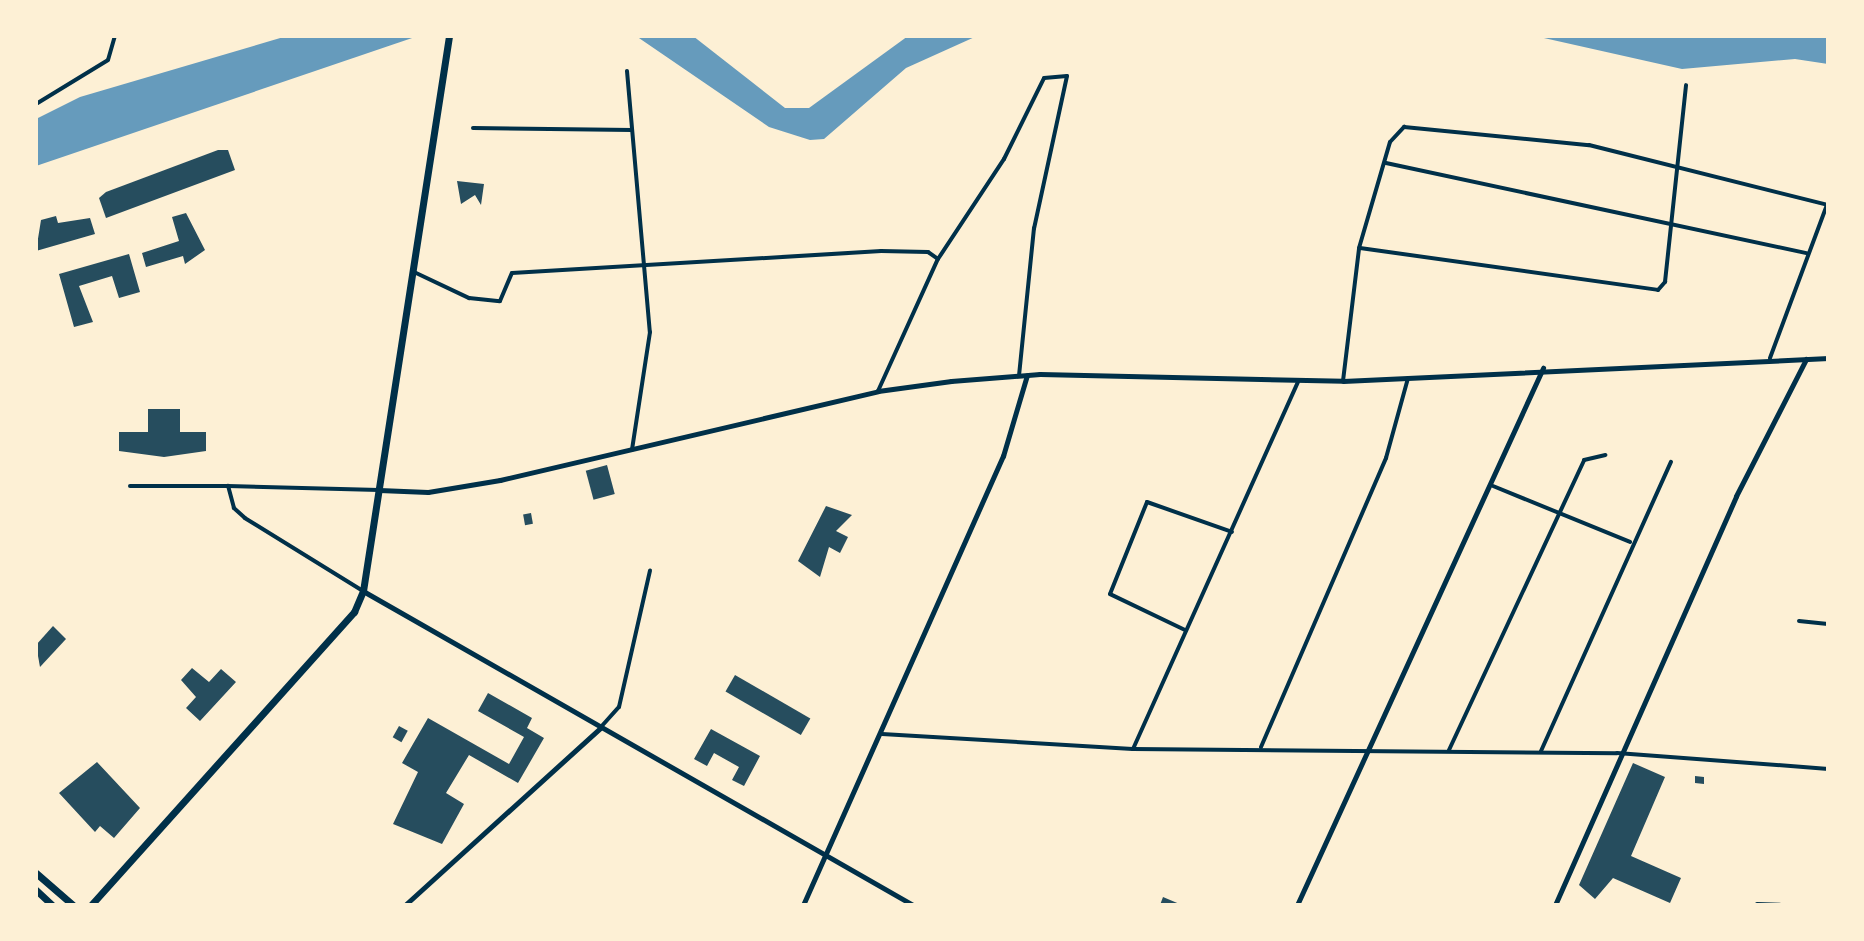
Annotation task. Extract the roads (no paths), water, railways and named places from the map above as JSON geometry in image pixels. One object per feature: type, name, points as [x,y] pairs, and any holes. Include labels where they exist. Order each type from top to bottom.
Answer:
[{"type":"main road","points":[[91,905],[354,612],[363,591],[449,36]]},
{"type":"main road","points":[[36,873],[73,905]]},
{"type":"main road","points":[[36,890],[52,905]]},
{"type":"street","points":[[36,104],[108,60],[116,36]]},
{"type":"street","points":[[627,71],[650,332],[632,450]]},
{"type":"street","points":[[878,391],[938,259],[1004,159],[1044,78],[1067,76],[1034,228],[1019,375]]},
{"type":"street","points":[[1359,248],[1658,290],[1672,220],[1686,85]]},
{"type":"street","points":[[1343,381],[1359,248],[1386,163],[1404,127],[1589,145],[1678,164],[1828,205],[1806,253],[1770,358]]},
{"type":"street","points":[[473,128],[632,130]]},
{"type":"street","points":[[1386,163],[1672,220],[1806,253]]},
{"type":"street","points":[[414,272],[469,298],[500,301],[512,273],[881,251],[928,252],[938,259]]},
{"type":"street","points":[[130,486],[379,490],[457,487],[632,450],[878,391],[1019,375],[1298,382],[1543,368],[1828,358]]},
{"type":"street","points":[[1555,905],[1617,753],[1806,359]]},
{"type":"street","points":[[1297,905],[1493,486],[1543,368]]},
{"type":"street","points":[[803,905],[882,734],[1003,456],[1027,375]]},
{"type":"street","points":[[1261,747],[1386,458],[1408,376]]},
{"type":"street","points":[[1133,749],[1298,382]]},
{"type":"street","points":[[1449,750],[1584,460],[1605,455]]},
{"type":"street","points":[[1541,751],[1630,542],[1671,462]]},
{"type":"street","points":[[228,486],[234,508],[245,518],[363,591],[913,905]]},
{"type":"street","points":[[1493,486],[1630,542]]},
{"type":"street","points":[[1185,630],[1110,594],[1147,502],[1232,532]]},
{"type":"street","points":[[405,905],[600,728],[619,707],[650,570]]},
{"type":"street","points":[[1799,621],[1828,624]]},
{"type":"street","points":[[882,734],[1133,749],[1369,747],[1617,753],[1828,769]]},
{"type":"street","points":[[1757,904],[1780,905]]},
{"type":"water","points":[[287,36],[418,36],[36,166],[36,119],[80,97]]},
{"type":"water","points":[[636,36],[693,36],[785,108],[809,108],[908,36],[977,36],[906,68],[824,139],[810,140],[769,127]]},
{"type":"water","points":[[1535,36],[1828,36],[1828,64],[1795,59],[1682,69]]}]
